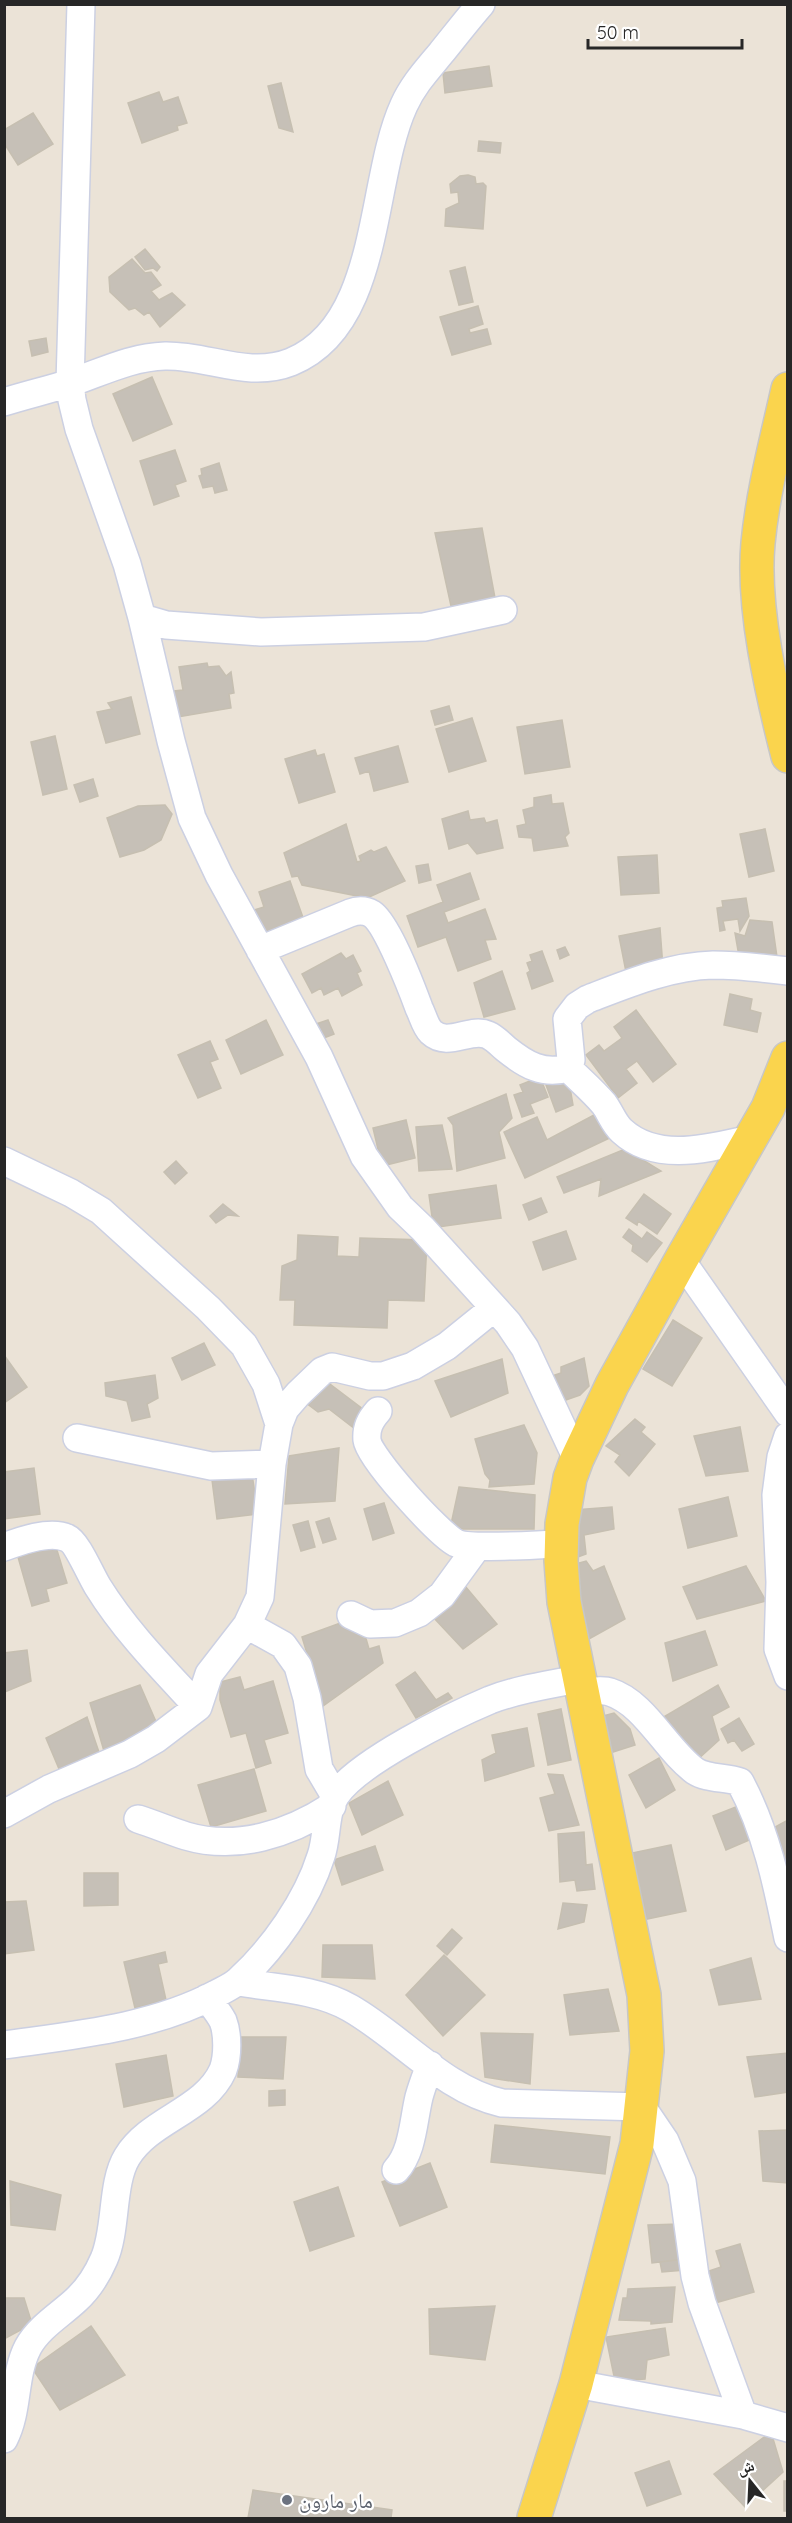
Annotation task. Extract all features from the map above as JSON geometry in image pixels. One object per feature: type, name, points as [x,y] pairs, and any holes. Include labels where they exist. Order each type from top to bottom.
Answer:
[{"type":"main road","points":[[788,389],[765,498],[758,543],[757,570],[766,655],[788,756]]},
{"type":"main road","points":[[534,2518],[576,2384],[637,2144],[647,2052],[644,1995],[564,1602],[561,1544],[570,1478],[612,1385],[681,1260],[750,1139],[778,1111],[788,1058]]},
{"type":"street","points":[[81,4],[70,382],[72,400],[127,564],[192,818],[219,875],[320,1058],[364,1156],[400,1207],[423,1229],[508,1323],[525,1348],[577,1460]]},
{"type":"street","points":[[4,402],[129,361],[166,356],[241,368],[265,368],[294,361],[320,343],[332,331],[355,293],[391,144],[404,104],[420,77],[482,4]]},
{"type":"street","points":[[142,618],[166,625],[261,632],[424,627],[503,610]]},
{"type":"street","points":[[260,950],[357,910],[370,913],[383,929],[404,971],[426,1025],[433,1034],[447,1039],[483,1034],[494,1038],[532,1067],[553,1072],[568,1068]]},
{"type":"street","points":[[568,1068],[571,1060],[567,1018],[588,999],[661,973],[693,967],[731,966],[788,971]]},
{"type":"street","points":[[568,1068],[604,1105],[621,1130],[641,1145],[678,1151],[708,1148],[750,1139]]},
{"type":"street","points":[[4,1161],[71,1192],[101,1211],[208,1308],[244,1345],[266,1384],[279,1424]]},
{"type":"street","points":[[681,1260],[775,1379],[788,1413]]},
{"type":"street","points":[[4,1814],[49,1789],[130,1754],[156,1739],[198,1707],[209,1674],[247,1625],[260,1597],[272,1464],[279,1424],[285,1409],[297,1394],[322,1371],[332,1367],[370,1376],[383,1376],[413,1366],[447,1346],[494,1308]]},
{"type":"street","points":[[378,1412],[368,1423],[367,1441],[372,1456],[439,1528],[456,1543],[477,1547],[561,1544]]},
{"type":"street","points":[[788,1436],[781,1457],[776,1495],[780,1582],[778,1648],[788,1676]]},
{"type":"street","points":[[77,1438],[211,1466],[272,1464]]},
{"type":"street","points":[[4,1548],[49,1536],[66,1537],[76,1545],[85,1566],[117,1618],[198,1707]]},
{"type":"street","points":[[351,1615],[370,1624],[395,1623],[419,1613],[442,1595],[477,1547]]},
{"type":"street","points":[[247,1625],[283,1645],[298,1666],[307,1698],[319,1769],[334,1801]]},
{"type":"street","points":[[4,2045],[91,2032],[163,2015],[207,1998],[238,1982],[293,1917],[322,1855],[326,1822],[334,1801],[354,1774],[442,1723],[490,1700],[536,1687],[580,1686],[609,1691],[631,1704],[684,1763],[698,1773],[728,1777],[740,1782],[754,1808],[774,1871],[788,1938]]},
{"type":"street","points":[[138,1819],[188,1836],[220,1841],[240,1840],[260,1838],[288,1830],[334,1801]]},
{"type":"street","points":[[238,1982],[306,1992],[351,2008],[474,2094],[502,2103],[642,2107],[665,2141],[682,2181],[697,2285],[743,2415]]},
{"type":"street","points":[[4,2439],[11,2427],[17,2377],[27,2349],[37,2334],[78,2299],[95,2277],[105,2257],[125,2159],[144,2136],[209,2091],[223,2069],[227,2043],[223,2020],[207,1998]]},
{"type":"street","points":[[396,2170],[403,2162],[419,2096],[430,2065]]},
{"type":"street","points":[[576,2384],[743,2415],[788,2428]]},
{"type":"building","points":[[489,66],[492,86],[445,93],[443,73]]},
{"type":"building","points":[[281,83],[293,132],[279,128],[268,86]]},
{"type":"building","points":[[159,92],[163,102],[178,97],[187,123],[177,126],[178,130],[142,143],[128,103]]},
{"type":"building","points":[[33,113],[53,144],[18,165],[4,143],[4,130]]},
{"type":"building","points":[[479,141],[501,143],[500,153],[478,151]]},
{"type":"building","points":[[460,176],[475,177],[476,184],[483,183],[486,186],[483,229],[445,226],[446,209],[459,203],[458,192],[451,193],[450,184]]},
{"type":"building","points":[[145,249],[160,267],[157,271],[153,268],[145,270],[135,257]]},
{"type":"building","points":[[132,259],[145,273],[151,272],[161,285],[151,291],[159,300],[172,293],[185,305],[160,327],[149,312],[144,315],[135,308],[129,310],[110,292],[109,277]]},
{"type":"building","points":[[465,267],[473,302],[459,305],[450,271]]},
{"type":"building","points":[[478,306],[483,324],[469,329],[470,333],[487,329],[491,344],[452,355],[440,317]]},
{"type":"building","points":[[46,338],[48,352],[32,356],[29,341]]},
{"type":"building","points":[[152,377],[172,424],[133,441],[113,394]]},
{"type":"building","points":[[175,450],[186,481],[175,485],[179,496],[154,505],[140,461]]},
{"type":"building","points":[[219,463],[227,490],[215,493],[213,486],[203,488],[199,476],[202,475],[201,469]]},
{"type":"building","points":[[482,528],[495,598],[451,606],[435,533]]},
{"type":"building","points":[[207,663],[208,667],[219,666],[226,676],[231,672],[234,693],[229,694],[231,708],[178,717],[174,691],[183,690],[179,667]]},
{"type":"building","points":[[131,697],[140,734],[106,743],[97,712],[112,709],[108,703]]},
{"type":"building","points":[[449,706],[453,720],[435,725],[431,711]]},
{"type":"building","points":[[472,718],[486,761],[449,772],[436,729]]},
{"type":"building","points":[[562,720],[570,767],[525,774],[517,727]]},
{"type":"building","points":[[55,736],[67,789],[43,795],[31,742]]},
{"type":"building","points":[[398,746],[408,782],[374,791],[369,771],[360,774],[355,758]]},
{"type":"building","points":[[315,750],[317,756],[324,754],[335,792],[299,803],[285,759]]},
{"type":"building","points":[[93,779],[98,796],[80,802],[74,785]]},
{"type":"building","points":[[551,795],[552,804],[563,803],[569,833],[565,837],[568,846],[534,851],[532,838],[519,837],[517,826],[526,824],[523,810],[534,807],[534,798]]},
{"type":"building","points":[[165,805],[172,814],[161,840],[144,850],[120,857],[107,818],[138,806]]},
{"type":"building","points":[[468,811],[470,820],[484,818],[486,823],[497,820],[503,848],[477,854],[468,843],[449,849],[442,819]]},
{"type":"building","points":[[346,824],[357,862],[361,861],[359,856],[371,850],[374,852],[386,847],[405,881],[367,898],[302,885],[298,876],[292,877],[284,853]]},
{"type":"building","points":[[765,829],[774,871],[749,877],[740,834]]},
{"type":"building","points":[[657,855],[659,893],[621,895],[618,857]]},
{"type":"building","points":[[428,864],[431,880],[419,883],[416,866]]},
{"type":"building","points":[[470,873],[479,899],[444,912],[448,923],[485,909],[496,939],[485,940],[491,959],[458,971],[446,937],[418,947],[407,916],[443,902],[437,885]]},
{"type":"building","points":[[290,881],[306,926],[259,942],[248,912],[264,907],[259,892]]},
{"type":"building","points":[[746,898],[749,916],[740,931],[738,919],[723,921],[725,930],[720,931],[717,908],[723,907],[722,901]]},
{"type":"building","points":[[750,920],[772,922],[778,964],[740,962],[735,933],[745,936]]},
{"type":"building","points":[[660,928],[663,968],[627,977],[619,936]]},
{"type":"building","points":[[565,947],[569,955],[560,959],[557,950]]},
{"type":"building","points":[[542,951],[553,981],[532,989],[527,973],[530,971],[527,963],[532,961],[530,955]]},
{"type":"building","points":[[341,953],[346,959],[353,955],[361,971],[357,973],[362,985],[342,996],[338,988],[324,995],[321,988],[312,993],[302,974]]},
{"type":"building","points":[[502,971],[515,1009],[484,1017],[474,983]]},
{"type":"building","points":[[730,994],[752,999],[750,1010],[761,1013],[757,1032],[724,1025]]},
{"type":"building","points":[[636,1010],[676,1064],[653,1082],[637,1061],[626,1069],[637,1083],[618,1098],[586,1055],[599,1045],[604,1051],[622,1038],[614,1027]]},
{"type":"building","points":[[266,1020],[283,1055],[241,1074],[226,1040]]},
{"type":"building","points":[[328,1020],[334,1034],[316,1041],[310,1026]]},
{"type":"building","points":[[210,1041],[218,1059],[210,1062],[221,1088],[198,1098],[178,1055]]},
{"type":"building","points":[[568,1076],[573,1105],[556,1112],[546,1085]]},
{"type":"building","points":[[540,1077],[548,1097],[530,1104],[534,1113],[522,1117],[514,1095],[523,1092],[520,1085]]},
{"type":"building","points":[[506,1094],[512,1118],[499,1132],[505,1158],[457,1171],[453,1125],[448,1118]]},
{"type":"building","points":[[596,1114],[618,1134],[525,1178],[504,1132],[537,1117],[547,1140]]},
{"type":"building","points":[[406,1120],[415,1158],[382,1166],[373,1128]]},
{"type":"building","points":[[442,1125],[452,1169],[419,1171],[416,1127]]},
{"type":"building","points":[[625,1149],[661,1171],[599,1196],[601,1179],[564,1193],[557,1177]]},
{"type":"building","points":[[176,1161],[187,1173],[175,1184],[164,1172]]},
{"type":"building","points":[[496,1185],[501,1218],[438,1227],[433,1224],[429,1195]]},
{"type":"building","points":[[644,1194],[671,1214],[657,1234],[638,1221],[637,1225],[626,1218]]},
{"type":"building","points":[[541,1198],[547,1212],[529,1220],[523,1205]]},
{"type":"building","points":[[223,1204],[238,1216],[228,1215],[216,1223],[210,1216]]},
{"type":"building","points":[[629,1229],[642,1239],[647,1232],[662,1243],[647,1262],[632,1251],[633,1245],[623,1237]]},
{"type":"building","points":[[566,1231],[576,1259],[543,1270],[533,1242]]},
{"type":"building","points":[[298,1235],[338,1237],[337,1256],[359,1257],[360,1238],[427,1240],[424,1301],[388,1300],[387,1328],[294,1325],[295,1300],[280,1300],[282,1266],[297,1260]]},
{"type":"building","points":[[673,1320],[702,1338],[672,1386],[643,1369]]},
{"type":"building","points":[[204,1343],[215,1365],[182,1380],[172,1358]]},
{"type":"building","points":[[4,1355],[27,1387],[4,1403]]},
{"type":"building","points":[[584,1358],[589,1386],[580,1395],[560,1402],[549,1377],[561,1373],[561,1367]]},
{"type":"building","points":[[502,1359],[508,1393],[451,1417],[435,1381]]},
{"type":"building","points":[[155,1375],[158,1398],[147,1404],[150,1417],[132,1421],[127,1401],[106,1396],[105,1383]]},
{"type":"building","points":[[322,1378],[368,1413],[355,1429],[329,1409],[318,1412],[302,1400]]},
{"type":"building","points":[[635,1419],[645,1427],[641,1432],[655,1444],[629,1476],[615,1462],[620,1455],[606,1446]]},
{"type":"building","points":[[524,1425],[537,1453],[534,1484],[489,1487],[490,1480],[485,1474],[475,1439]]},
{"type":"building","points":[[740,1427],[748,1471],[706,1476],[694,1436]]},
{"type":"building","points":[[339,1448],[335,1501],[285,1504],[289,1456]]},
{"type":"building","points":[[34,1468],[40,1514],[4,1519],[4,1472]]},
{"type":"building","points":[[252,1474],[258,1514],[217,1519],[212,1480]]},
{"type":"building","points":[[459,1487],[535,1495],[534,1529],[450,1529]]},
{"type":"building","points":[[728,1497],[737,1536],[688,1548],[679,1509]]},
{"type":"building","points":[[384,1503],[394,1533],[373,1540],[364,1509]]},
{"type":"building","points":[[612,1507],[614,1529],[584,1535],[586,1554],[570,1560],[574,1510]]},
{"type":"building","points":[[329,1518],[336,1539],[323,1543],[316,1522]]},
{"type":"building","points":[[308,1521],[315,1547],[301,1551],[293,1525]]},
{"type":"building","points":[[56,1547],[67,1583],[46,1589],[49,1601],[32,1606],[18,1557]]},
{"type":"building","points":[[586,1561],[593,1571],[604,1566],[625,1619],[587,1640],[572,1565]]},
{"type":"building","points":[[746,1566],[766,1601],[697,1619],[683,1587]]},
{"type":"building","points":[[465,1586],[497,1624],[463,1649],[433,1617]]},
{"type":"building","points":[[343,1622],[363,1628],[369,1649],[379,1646],[383,1663],[323,1706],[302,1637]]},
{"type":"building","points":[[705,1631],[717,1665],[673,1681],[665,1643]]},
{"type":"building","points":[[27,1650],[31,1681],[5,1692],[4,1653]]},
{"type":"building","points":[[415,1672],[436,1700],[448,1693],[452,1698],[416,1718],[396,1685]]},
{"type":"building","points":[[240,1677],[244,1690],[273,1681],[288,1733],[264,1740],[271,1763],[256,1768],[246,1733],[231,1737],[220,1700],[220,1682]]},
{"type":"building","points":[[140,1685],[160,1731],[106,1758],[90,1703]]},
{"type":"building","points":[[718,1685],[729,1707],[712,1716],[719,1740],[696,1761],[662,1718]]},
{"type":"building","points":[[561,1709],[571,1760],[548,1765],[538,1714]]},
{"type":"building","points":[[614,1713],[630,1729],[635,1745],[610,1753],[599,1717]]},
{"type":"building","points":[[87,1717],[101,1758],[62,1776],[46,1738]]},
{"type":"building","points":[[739,1718],[754,1744],[742,1751],[734,1740],[728,1743],[721,1729]]},
{"type":"building","points":[[527,1728],[534,1766],[485,1781],[482,1760],[496,1753],[492,1735]]},
{"type":"building","points":[[659,1758],[675,1790],[646,1808],[629,1775]]},
{"type":"building","points":[[254,1769],[266,1811],[211,1827],[198,1785]]},
{"type":"building","points":[[548,1774],[563,1775],[579,1825],[549,1831],[540,1798],[555,1794]]},
{"type":"building","points":[[388,1781],[403,1815],[362,1835],[349,1803]]},
{"type":"building","points":[[741,1805],[756,1837],[726,1850],[713,1816]]},
{"type":"building","points":[[788,1820],[788,1878],[764,1833]]},
{"type":"building","points":[[584,1832],[586,1865],[592,1864],[595,1889],[577,1891],[575,1880],[560,1882],[558,1834]]},
{"type":"building","points":[[671,1845],[686,1911],[647,1919],[632,1853]]},
{"type":"building","points":[[375,1846],[383,1870],[342,1885],[334,1860]]},
{"type":"building","points":[[84,1873],[118,1873],[118,1905],[84,1906]]},
{"type":"building","points":[[26,1901],[34,1950],[4,1954],[4,1902]]},
{"type":"building","points":[[563,1903],[587,1905],[584,1922],[558,1929]]},
{"type":"building","points":[[452,1929],[462,1938],[447,1955],[437,1946]]},
{"type":"building","points":[[323,1945],[372,1945],[375,1979],[322,1977]]},
{"type":"building","points":[[165,1952],[167,1962],[158,1964],[166,2000],[135,2008],[124,1962]]},
{"type":"building","points":[[444,1955],[485,1995],[443,2036],[406,1995]]},
{"type":"building","points":[[751,1958],[761,1999],[719,2005],[710,1970]]},
{"type":"building","points":[[608,1989],[619,2031],[570,2035],[564,1995]]},
{"type":"building","points":[[481,2033],[533,2034],[530,2084],[485,2077]]},
{"type":"building","points":[[239,2037],[286,2037],[283,2079],[238,2077]]},
{"type":"building","points":[[788,2053],[788,2092],[755,2097],[747,2057]]},
{"type":"building","points":[[166,2055],[173,2096],[124,2107],[116,2064]]},
{"type":"building","points":[[285,2090],[285,2105],[269,2106],[269,2091]]},
{"type":"building","points":[[495,2125],[610,2137],[605,2174],[491,2162]]},
{"type":"building","points":[[788,2130],[788,2183],[763,2181],[759,2131]]},
{"type":"building","points":[[430,2163],[447,2207],[400,2226],[382,2182]]},
{"type":"building","points":[[10,2181],[61,2195],[55,2230],[11,2225]]},
{"type":"building","points":[[338,2187],[354,2236],[310,2251],[294,2202]]},
{"type":"building","points":[[679,2224],[685,2259],[652,2263],[648,2225]]},
{"type":"building","points":[[740,2244],[754,2292],[715,2303],[706,2272],[721,2267],[716,2251]]},
{"type":"building","points":[[685,2259],[685,2270],[662,2272],[660,2262]]},
{"type":"building","points":[[675,2287],[672,2322],[651,2324],[651,2321],[619,2320],[623,2298],[627,2298],[628,2289]]},
{"type":"building","points":[[4,2298],[24,2298],[32,2324],[4,2339]]},
{"type":"building","points":[[495,2306],[485,2360],[430,2354],[429,2309]]},
{"type":"building","points":[[91,2326],[125,2375],[60,2410],[32,2368]]},
{"type":"building","points":[[665,2328],[669,2355],[647,2360],[645,2379],[615,2381],[606,2337]]},
{"type":"building","points":[[771,2432],[783,2472],[745,2507],[714,2474]]},
{"type":"building","points":[[669,2461],[681,2494],[647,2506],[635,2473]]},
{"type":"building","points":[[784,2481],[788,2481],[788,2511],[784,2511]]},
{"type":"building","name":"مار مارون","points":[[253,2490],[392,2510],[391,2518],[248,2518]]},
{"type":"place","name":"مار مارون","points":[[287,2500]]}]
